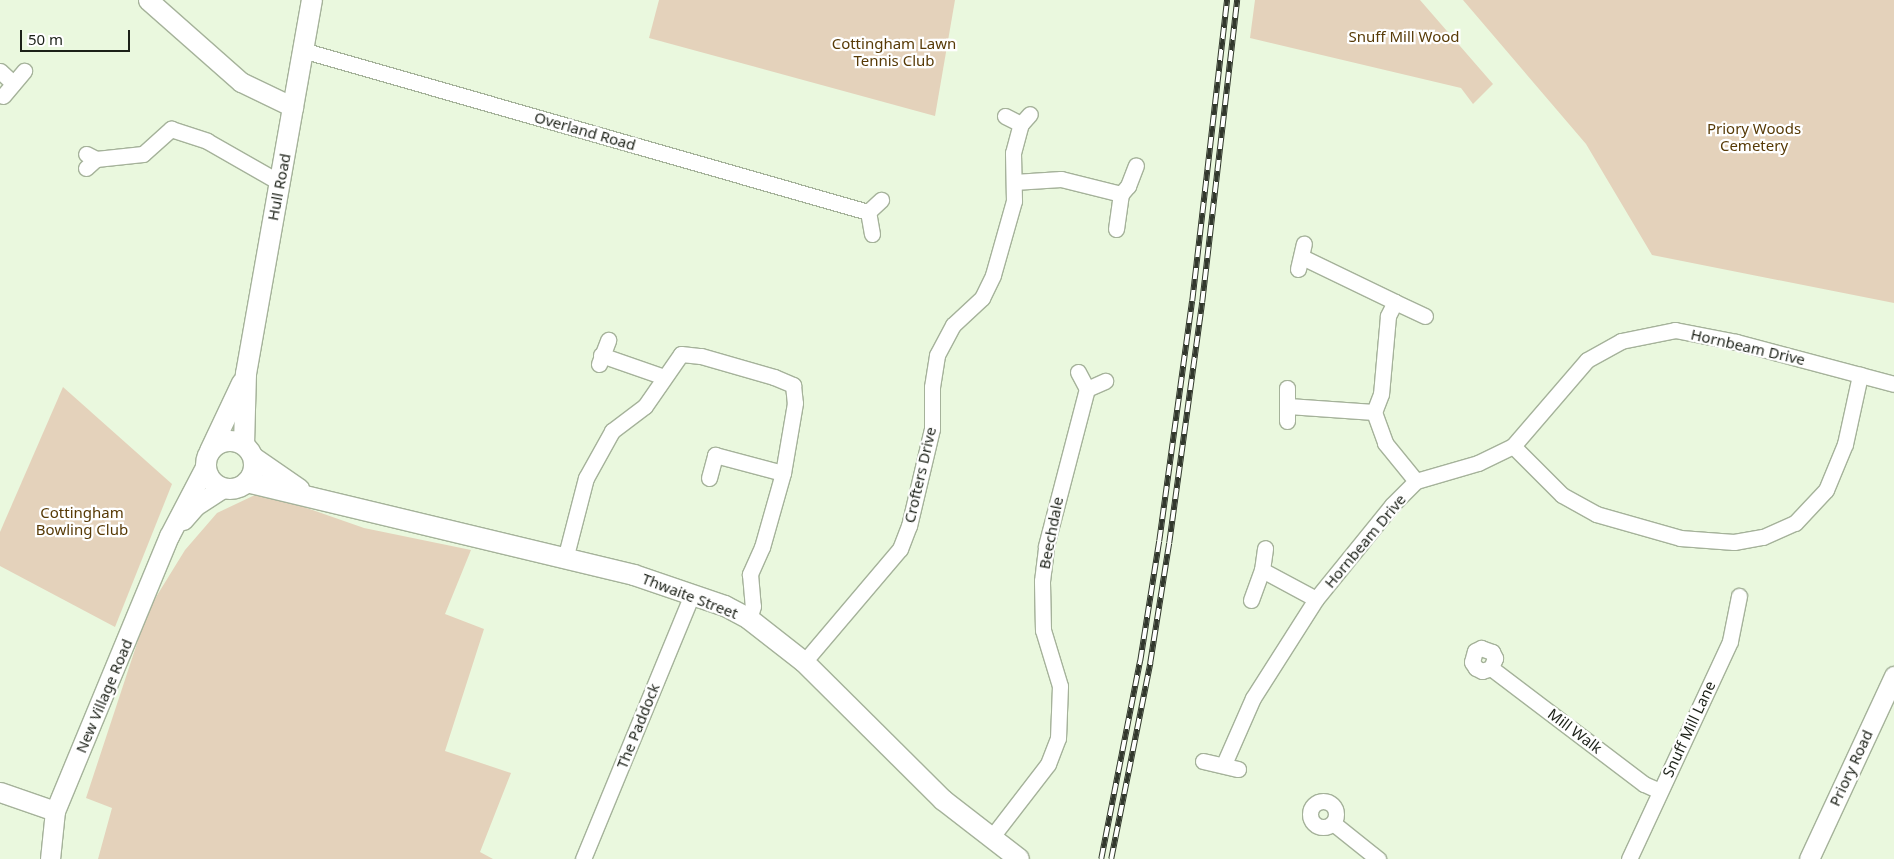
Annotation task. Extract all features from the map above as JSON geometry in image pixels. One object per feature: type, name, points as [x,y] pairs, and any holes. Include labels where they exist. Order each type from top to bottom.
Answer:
[{"type":"main road","name":"Hull Road","points":[[249,451],[246,374],[312,0]]},
{"type":"main road","name":"Hull Road","points":[[208,458],[246,374]]},
{"type":"main road","points":[[223,442],[249,451],[254,472],[248,482],[236,488],[223,488],[210,478],[208,458],[223,442]]},
{"type":"main road","name":"Thwaite Street","points":[[249,451],[309,496]]},
{"type":"main road","name":"Thwaite Street","points":[[248,482],[634,575],[692,594],[749,619],[804,662],[943,800],[1019,859]]},
{"type":"street","points":[[148,0],[241,82],[293,107]]},
{"type":"street","name":"Overland Road","points":[[302,50],[868,212]]},
{"type":"street","points":[[0,71],[13,83]]},
{"type":"street","points":[[3,96],[24,72]]},
{"type":"street","name":"Crofters Drive","points":[[804,662],[900,549],[932,429],[932,387],[937,355],[953,325],[982,298],[993,275],[1014,201],[1013,153],[1025,119],[1005,116]]},
{"type":"street","points":[[89,160],[143,154],[171,129],[207,141],[279,182]]},
{"type":"street","points":[[1116,229],[1122,194],[1128,186],[1136,165]]},
{"type":"street","points":[[1014,182],[1061,179],[1122,194]]},
{"type":"street","points":[[872,234],[868,212],[881,200]]},
{"type":"street","points":[[1301,257],[1425,316]]},
{"type":"street","points":[[1395,302],[1388,316],[1381,394],[1374,412],[1385,443],[1416,481]]},
{"type":"street","name":"Hornbeam Drive","points":[[1204,761],[1231,767],[1253,698],[1316,599],[1392,505],[1416,481],[1478,463],[1513,446],[1587,360],[1621,340],[1675,330],[1736,342],[1894,384]]},
{"type":"street","points":[[608,340],[600,360],[664,377]]},
{"type":"street","points":[[565,559],[574,518],[590,470],[612,430],[645,406],[681,354],[702,356],[793,385],[795,402],[783,474],[762,547],[750,574],[753,606],[749,619]]},
{"type":"street","points":[[1078,372],[1087,389],[1105,380]]},
{"type":"street","points":[[1513,446],[1555,489],[1596,514],[1680,538],[1734,542],[1763,537],[1796,523],[1826,490],[1846,444],[1860,375]]},
{"type":"street","points":[[1287,388],[1288,414],[1374,412]]},
{"type":"street","name":"Beechdale","points":[[991,838],[1048,764],[1058,738],[1060,686],[1043,630],[1042,581],[1046,546],[1087,389]]},
{"type":"street","points":[[709,478],[715,455],[783,474]]},
{"type":"street","points":[[169,536],[208,458]]},
{"type":"street","points":[[169,536],[195,506],[223,488]]},
{"type":"street","name":"New Village Road","points":[[50,859],[55,811],[169,536]]},
{"type":"street","points":[[1251,600],[1262,570],[1266,548]]},
{"type":"street","name":"Hornbeam Drive","points":[[1262,570],[1316,599]]},
{"type":"street","name":"The Paddock","points":[[583,859],[692,594]]},
{"type":"street","name":"Snuff Mill Lane","points":[[1630,859],[1730,641],[1739,596]]},
{"type":"street","name":"Mill Walk","points":[[1491,668],[1644,784],[1660,791]]},
{"type":"street","name":"Priory Road","points":[[1809,859],[1894,676]]},
{"type":"street","points":[[0,792],[55,811]]},
{"type":"street","points":[[1333,823],[1378,859]]},
{"type":"green space","name":"Cottingham Lawn Tennis Club","points":[[659,0],[955,0],[935,116],[649,38]]},
{"type":"green space","name":"Snuff Mill Wood","points":[[1255,0],[1420,0],[1493,84],[1473,104],[1461,88],[1250,38]]},
{"type":"green space","name":"Priory Woods Cemetery","points":[[1463,0],[1894,0],[1894,303],[1652,255],[1586,144]]},
{"type":"green space","name":"Cottingham Bowling Club","points":[[63,387],[172,484],[115,627],[0,566],[0,532]]},
{"type":"green space","points":[[261,492],[364,528],[471,550],[445,614],[484,629],[445,751],[511,773],[480,852],[493,859],[98,859],[112,808],[86,798],[148,610],[185,550],[217,513]]},
{"type":"railway","points":[[1101,859],[1140,661],[1159,541],[1192,301],[1227,0]]},
{"type":"railway","points":[[1111,859],[1150,663],[1169,543],[1202,302],[1237,0]]}]
